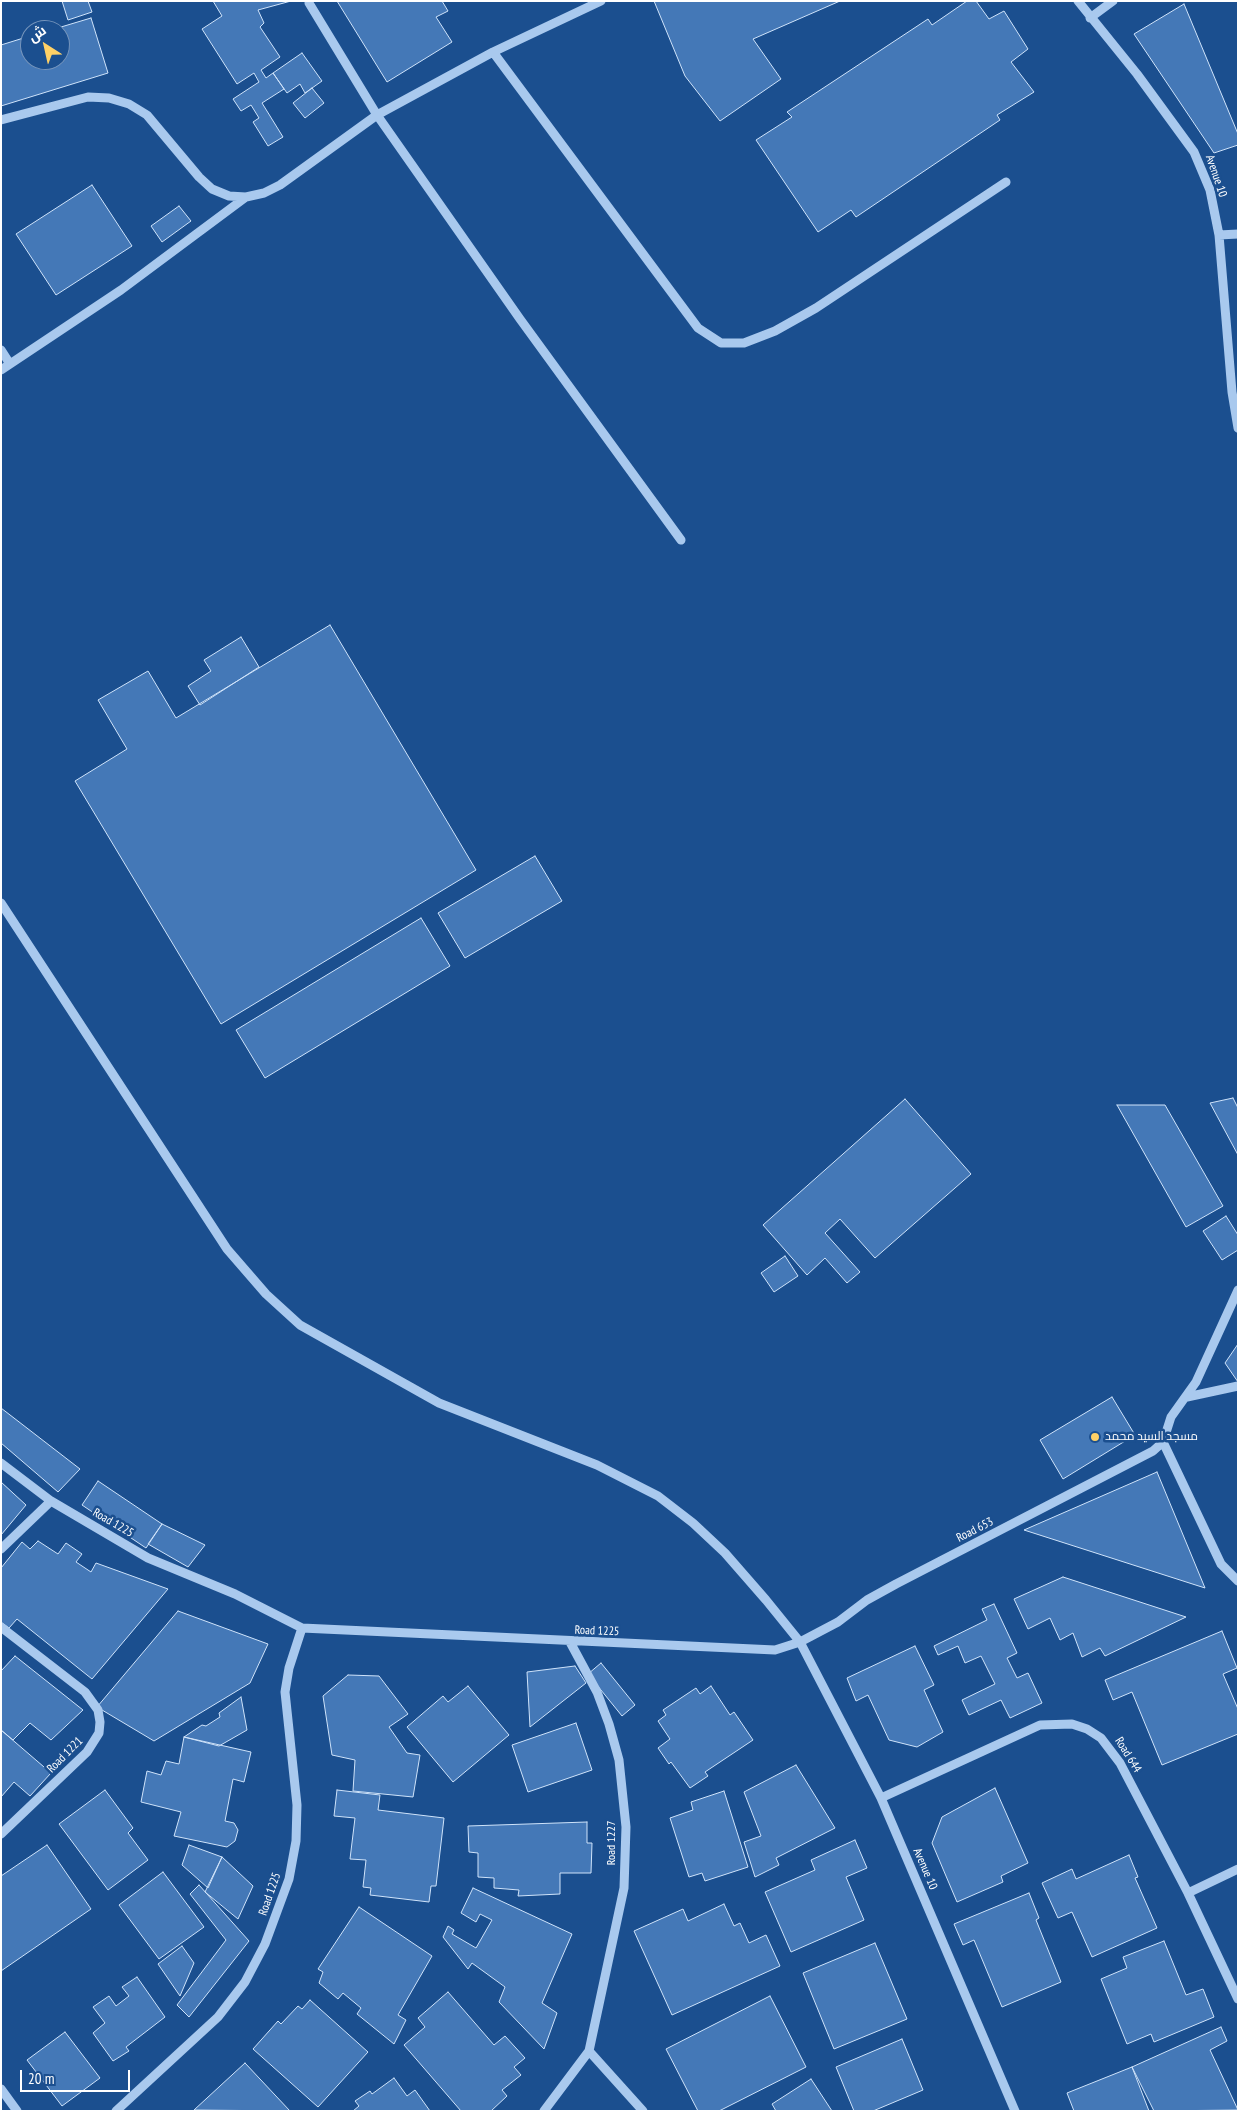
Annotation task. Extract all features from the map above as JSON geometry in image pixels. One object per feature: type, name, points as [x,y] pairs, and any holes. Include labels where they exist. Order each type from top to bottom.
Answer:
[{"type":"street","points":[[1,120],[88,97],[109,98],[129,104],[147,115],[199,177],[212,189],[229,196],[246,197],[264,193],[280,186],[377,115],[493,52],[601,1]]},
{"type":"street","name":"Avenue 10","points":[[1078,1],[1137,74],[1194,152],[1210,190],[1219,235],[1232,392],[1238,428]]},
{"type":"street","points":[[1090,18],[1113,1]]},
{"type":"street","points":[[309,3],[377,115],[520,319],[681,540]]},
{"type":"street","points":[[493,52],[698,328],[721,343],[744,343],[775,332],[816,308],[1006,182]]},
{"type":"street","points":[[1,370],[120,290],[246,197]]},
{"type":"street","points":[[1219,235],[1238,234]]},
{"type":"street","points":[[1,350],[10,364]]},
{"type":"street","name":"Avenue 10","points":[[1,904],[227,1250],[266,1294],[300,1325],[439,1403],[597,1465],[658,1496],[693,1523],[725,1554],[800,1642],[881,1798],[1015,2111]]},
{"type":"street","points":[[1238,1290],[1187,1397],[1171,1417],[1163,1442],[1221,1564],[1238,1580]]},
{"type":"street","points":[[1187,1397],[1238,1386]]},
{"type":"street","name":"Road 653","points":[[800,1642],[838,1622],[867,1600],[1141,1458],[1163,1442]]},
{"type":"street","name":"Road 1225","points":[[1,1463],[51,1501],[148,1558],[234,1594],[302,1628],[708,1647],[743,1651],[775,1650],[800,1642]]},
{"type":"street","points":[[1,1549],[51,1501]]},
{"type":"street","name":"Road 1221","points":[[1,1627],[85,1692],[98,1710],[100,1722],[99,1733],[87,1752],[1,1834]]},
{"type":"street","name":"Road 1225","points":[[116,2111],[218,2017],[245,1982],[265,1944],[289,1879],[296,1841],[297,1805],[285,1692],[289,1668],[302,1628]]},
{"type":"street","name":"Road 1227","points":[[544,2111],[589,2050],[624,1888],[626,1827],[619,1760],[609,1724],[597,1692],[570,1642]]},
{"type":"street","name":"Road 644","points":[[881,1798],[1025,1731],[1056,1723],[1072,1724],[1101,1738],[1112,1750],[1188,1893],[1238,1999]]},
{"type":"street","points":[[1188,1893],[1238,1869]]},
{"type":"street","points":[[589,2050],[643,2111]]},
{"type":"street","points":[[1,2089],[17,2111]]},
{"type":"building","points":[[62,1],[88,1],[92,12],[68,20]]},
{"type":"building","points":[[213,1],[291,1],[258,10],[264,23],[260,27],[280,57],[261,70],[266,78],[273,73],[284,89],[262,103],[283,137],[268,146],[253,122],[259,118],[251,105],[241,111],[233,99],[259,82],[254,73],[237,84],[202,29],[222,16]]},
{"type":"building","points":[[337,1],[442,1],[448,11],[436,17],[452,42],[387,82]]},
{"type":"building","points":[[654,1],[840,1],[753,39],[781,79],[720,121],[685,76]]},
{"type":"building","points":[[967,1],[976,1],[989,19],[1004,11],[1028,49],[1011,62],[1034,92],[997,115],[1000,120],[856,217],[851,210],[818,232],[756,140],[792,117],[787,112],[928,19],[932,25]]},
{"type":"building","points":[[1184,4],[1238,134],[1238,145],[1214,153],[1134,34]]},
{"type":"building","points":[[91,18],[108,73],[1,106],[1,45],[20,39],[20,70],[70,70],[70,24]]},
{"type":"building","points":[[302,53],[322,81],[305,93],[300,84],[287,93],[273,73]]},
{"type":"building","points":[[312,88],[324,103],[305,118],[293,103]]},
{"type":"building","points":[[92,185],[132,246],[56,295],[16,234]]},
{"type":"building","points":[[179,206],[191,221],[162,242],[151,226]]},
{"type":"building","points":[[330,625],[476,870],[221,1024],[75,781],[127,749],[98,700],[148,671],[176,718]]},
{"type":"building","points":[[241,637],[259,667],[200,705],[188,686],[211,671],[204,660]]},
{"type":"building","points":[[535,856],[562,901],[465,958],[438,913]]},
{"type":"building","points":[[421,918],[450,966],[265,1078],[236,1030]]},
{"type":"building","points":[[1233,1098],[1238,1108],[1238,1155],[1210,1103]]},
{"type":"building","points":[[905,1099],[971,1174],[875,1258],[840,1219],[825,1233],[860,1272],[847,1283],[825,1258],[807,1275],[763,1225]]},
{"type":"building","points":[[1117,1105],[1165,1105],[1223,1206],[1186,1227]]},
{"type":"building","points":[[1226,1216],[1238,1235],[1238,1250],[1222,1260],[1203,1231]]},
{"type":"building","points":[[785,1256],[798,1276],[774,1292],[761,1273]]},
{"type":"building","points":[[1238,1344],[1238,1382],[1225,1363]]},
{"type":"building","points":[[1112,1397],[1135,1435],[1063,1479],[1040,1440]]},
{"type":"building","points":[[1,1408],[80,1469],[58,1492],[1,1443]]},
{"type":"building","points":[[1157,1472],[1205,1588],[1024,1530]]},
{"type":"building","points":[[98,1481],[162,1524],[146,1548],[82,1505]]},
{"type":"building","points":[[1,1482],[26,1505],[1,1535]]},
{"type":"building","points":[[162,1524],[205,1545],[188,1567],[148,1544]]},
{"type":"building","points":[[38,1541],[58,1554],[66,1543],[82,1554],[76,1562],[91,1572],[96,1563],[168,1589],[92,1679],[17,1619],[9,1628],[1,1622],[1,1568],[22,1542],[30,1549]]},
{"type":"building","points":[[1063,1577],[1186,1617],[1105,1656],[1100,1648],[1082,1657],[1073,1633],[1060,1640],[1050,1618],[1028,1629],[1014,1599]]},
{"type":"building","points":[[994,1604],[1017,1653],[1007,1658],[1017,1678],[1028,1673],[1042,1703],[1010,1718],[1001,1700],[969,1715],[962,1700],[995,1684],[981,1656],[965,1663],[958,1646],[938,1655],[934,1646],[987,1620],[982,1609]]},
{"type":"building","points":[[178,1611],[268,1644],[250,1683],[154,1741],[97,1707]]},
{"type":"building","points":[[1222,1631],[1237,1668],[1223,1674],[1238,1709],[1238,1734],[1162,1765],[1132,1692],[1113,1700],[1105,1680]]},
{"type":"building","points":[[915,1646],[934,1685],[924,1690],[943,1732],[917,1747],[889,1740],[868,1695],[856,1701],[847,1678]]},
{"type":"building","points":[[15,1656],[83,1710],[51,1740],[30,1723],[13,1740],[1,1730],[1,1671]]},
{"type":"building","points":[[601,1663],[635,1705],[622,1716],[588,1674]]},
{"type":"building","points":[[575,1666],[586,1683],[530,1727],[527,1672]]},
{"type":"building","points":[[348,1675],[379,1676],[408,1714],[389,1727],[407,1753],[420,1755],[413,1797],[353,1791],[355,1760],[332,1755],[323,1696]]},
{"type":"building","points":[[468,1686],[509,1735],[453,1782],[407,1727],[443,1696],[448,1702]]},
{"type":"building","points":[[711,1686],[730,1715],[734,1712],[753,1740],[705,1772],[708,1776],[690,1788],[658,1748],[670,1739],[658,1721],[666,1715],[663,1710],[696,1688],[700,1694]]},
{"type":"building","points":[[241,1697],[247,1730],[219,1746],[184,1737],[202,1725],[206,1726],[220,1717],[219,1713]]},
{"type":"building","points":[[576,1723],[592,1770],[528,1792],[512,1745]]},
{"type":"building","points":[[1,1730],[51,1773],[30,1796],[14,1782],[1,1797]]},
{"type":"building","points":[[184,1737],[251,1752],[244,1782],[233,1779],[225,1821],[234,1823],[238,1830],[235,1841],[227,1847],[174,1836],[181,1812],[141,1802],[147,1771],[161,1775],[166,1761],[179,1764]]},
{"type":"building","points":[[796,1765],[835,1828],[776,1858],[779,1865],[755,1877],[744,1842],[761,1836],[744,1792]]},
{"type":"building","points":[[995,1788],[1028,1863],[1001,1876],[1003,1882],[957,1902],[932,1843],[942,1817]]},
{"type":"building","points":[[105,1790],[133,1828],[128,1833],[148,1860],[108,1890],[59,1824]]},
{"type":"building","points":[[337,1790],[380,1795],[378,1810],[444,1818],[436,1886],[431,1886],[429,1902],[370,1895],[371,1888],[363,1887],[366,1860],[350,1859],[355,1818],[334,1816]]},
{"type":"building","points":[[724,1791],[748,1867],[705,1881],[702,1873],[689,1877],[670,1818],[693,1810],[691,1802]]},
{"type":"building","points":[[587,1822],[587,1843],[592,1843],[591,1873],[560,1873],[560,1894],[518,1896],[519,1890],[494,1888],[494,1878],[478,1877],[478,1853],[469,1852],[468,1826]]},
{"type":"building","points":[[855,1840],[867,1868],[846,1877],[864,1920],[791,1952],[765,1892],[815,1870],[811,1860]]},
{"type":"building","points":[[47,1845],[91,1909],[1,1971],[1,1876]]},
{"type":"building","points":[[189,1845],[222,1857],[208,1888],[182,1865]]},
{"type":"building","points":[[1129,1855],[1138,1877],[1135,1878],[1157,1928],[1092,1957],[1072,1912],[1058,1918],[1042,1883],[1072,1869],[1076,1879]]},
{"type":"building","points":[[222,1857],[253,1886],[238,1919],[205,1892]]},
{"type":"building","points":[[163,1872],[204,1927],[159,1959],[119,1905]]},
{"type":"building","points":[[199,1885],[249,1941],[189,2017],[177,2005],[226,1940],[190,1894]]},
{"type":"building","points":[[473,1888],[572,1934],[542,2003],[557,2013],[544,2049],[499,2002],[505,1987],[472,1963],[468,1969],[443,1937],[448,1926],[454,1930],[452,1934],[476,1948],[492,1920],[480,1914],[476,1922],[461,1913]]},
{"type":"building","points":[[1029,1893],[1039,1918],[1036,1920],[1061,1982],[1002,2007],[974,1940],[963,1945],[954,1924]]},
{"type":"building","points":[[724,1904],[734,1926],[740,1923],[749,1943],[766,1935],[780,1966],[672,2015],[634,1931],[683,1909],[688,1921]]},
{"type":"building","points":[[359,1907],[432,1956],[398,2015],[406,2020],[394,2044],[357,2014],[361,2008],[343,1993],[338,1999],[319,1983],[323,1972],[318,1969]]},
{"type":"building","points":[[1164,1941],[1186,1995],[1203,1989],[1214,2017],[1154,2042],[1151,2034],[1127,2044],[1101,1979],[1127,1968],[1123,1957]]},
{"type":"building","points":[[875,1943],[907,2019],[834,2049],[803,1973]]},
{"type":"building","points":[[182,1946],[194,1963],[180,1996],[158,1964]]},
{"type":"building","points":[[137,1977],[165,2017],[126,2047],[129,2051],[113,2061],[93,2033],[105,2023],[93,2007],[109,1996],[116,2006],[129,1996],[122,1987]]},
{"type":"building","points":[[448,1992],[494,2045],[505,2036],[525,2058],[514,2067],[521,2075],[502,2090],[507,2096],[491,2111],[461,2111],[404,2045],[425,2027],[418,2018]]},
{"type":"building","points":[[770,1996],[806,2067],[719,2111],[698,2111],[666,2049]]},
{"type":"building","points":[[310,2000],[368,2052],[318,2107],[253,2049],[278,2021],[281,2024],[298,2006],[302,2009]]},
{"type":"building","points":[[1221,2027],[1227,2041],[1210,2050],[1238,2110],[1154,2111],[1132,2067]]},
{"type":"building","points":[[65,2032],[100,2078],[62,2106],[27,2060]]},
{"type":"building","points":[[902,2039],[923,2090],[873,2111],[854,2111],[836,2067]]},
{"type":"building","points":[[245,2063],[290,2111],[194,2110]]},
{"type":"building","points":[[1132,2067],[1149,2111],[1074,2111],[1067,2093]]},
{"type":"building","points":[[394,2078],[407,2096],[415,2090],[430,2111],[353,2111],[359,2106],[355,2101],[370,2091],[372,2094]]},
{"type":"building","points":[[811,2079],[832,2111],[776,2111],[772,2104]]},
{"type":"place","name":"مسجد السيد محمد","points":[[1095,1437]]}]
